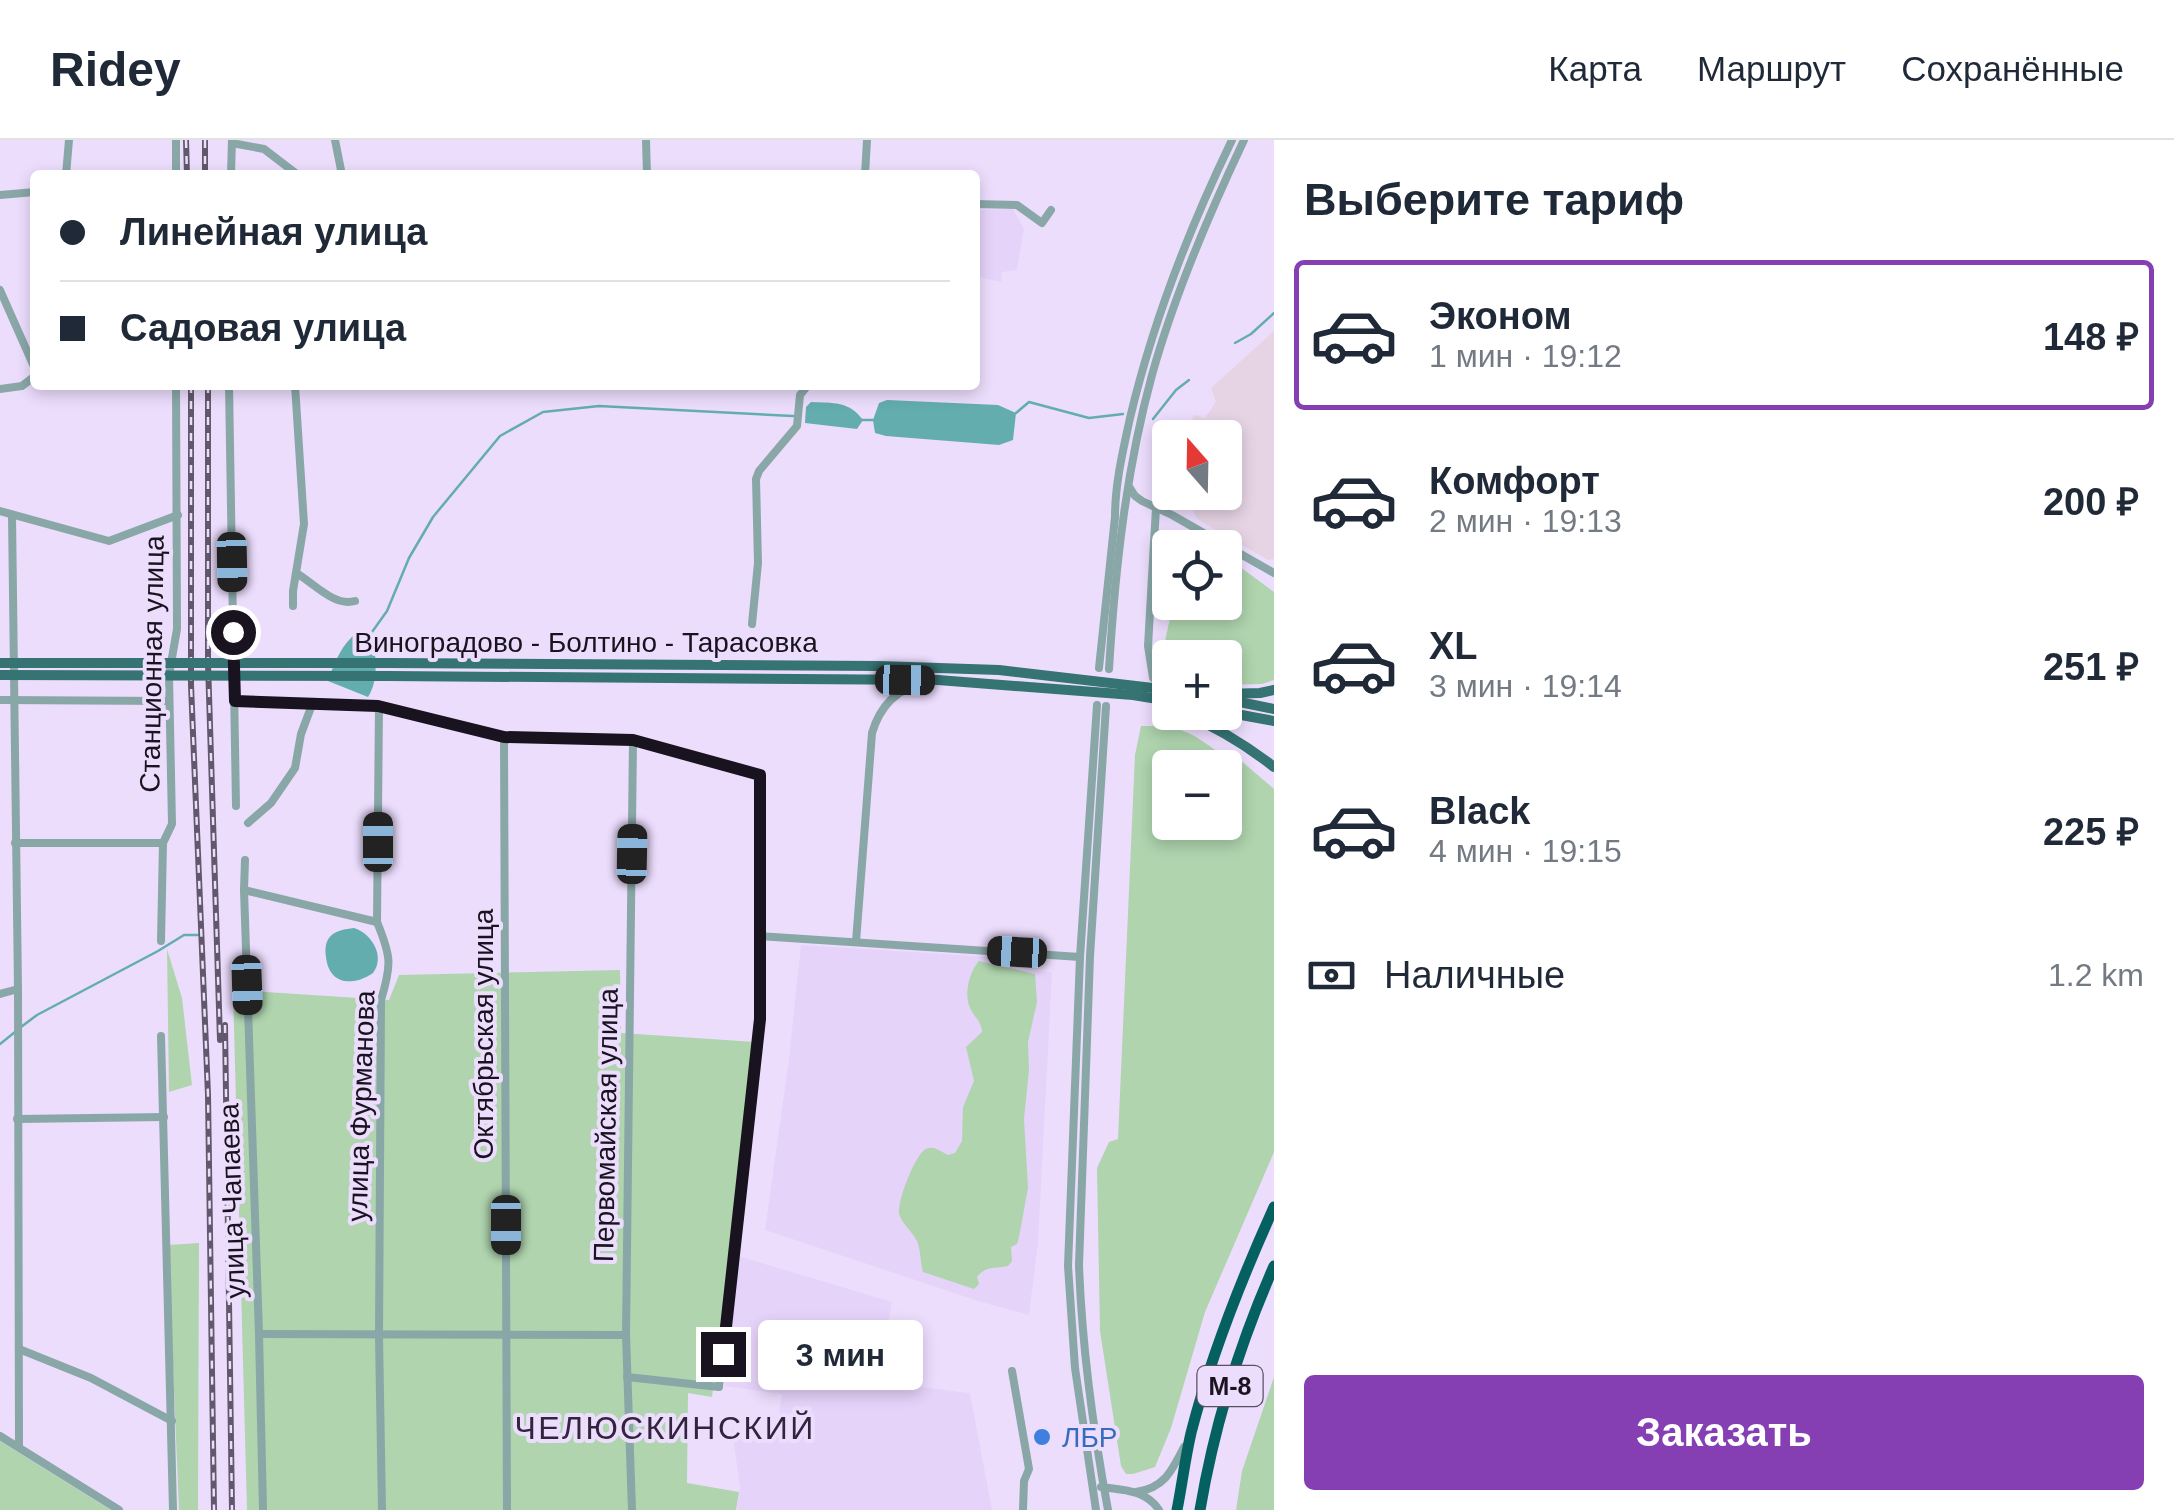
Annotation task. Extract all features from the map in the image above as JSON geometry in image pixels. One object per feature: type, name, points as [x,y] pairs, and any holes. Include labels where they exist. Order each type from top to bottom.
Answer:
[{"type":"highway","name":"М-8","points":[[1177,1510],[1191,1435],[1227,1318],[1274,1206]]},
{"type":"highway","name":"М-8","points":[[1200,1510],[1231,1383],[1274,1266]]},
{"type":"main road","name":"Виноградово - Болтино - Тарасовка","points":[[0,662],[938,680],[1152,700]]},
{"type":"main road","name":"Виноградово - Болтино - Тарасовка","points":[[0,675],[860,666],[1074,677],[1152,688]]},
{"type":"main road","points":[[1242,695],[1274,690]]},
{"type":"main road","points":[[1242,702],[1274,710]]},
{"type":"main road","points":[[1242,715],[1274,722]]},
{"type":"main road","points":[[1219,730],[1274,767]]},
{"type":"street","points":[[66,170],[69,140]]},
{"type":"street","points":[[176,140],[176,170]]},
{"type":"street","points":[[335,140],[341,170]]},
{"type":"street","points":[[646,140],[647,170]]},
{"type":"street","points":[[865,170],[866,140]]},
{"type":"street","points":[[1232,140],[1178,264],[1142,370],[1115,495],[1104,669],[1129,483],[1153,372],[1189,268],[1244,140]]},
{"type":"street","points":[[231,170],[232,141],[264,149],[291,170]]},
{"type":"street","points":[[0,195],[30,192]]},
{"type":"street","points":[[980,204],[1017,204],[1042,223],[1050,210]]},
{"type":"street","points":[[0,290],[30,359]]},
{"type":"street","points":[[24,342],[30,342]]},
{"type":"street","points":[[0,389],[22,386],[30,378]]},
{"type":"street","name":"Станционная улица","points":[[160,941],[163,843],[172,824],[169,675],[178,629],[176,390]]},
{"type":"street","points":[[228,390],[236,806]]},
{"type":"street","points":[[293,606],[304,524],[295,390]]},
{"type":"street","points":[[752,624],[758,562],[756,479],[797,426],[804,390]]},
{"type":"street","points":[[1129,483],[1135,496],[1151,506],[1274,573]]},
{"type":"street","points":[[1125,517],[1134,506],[1151,506]]},
{"type":"street","points":[[1151,506],[1148,646],[1152,678]]},
{"type":"street","points":[[0,512],[109,541],[178,515]]},
{"type":"street","points":[[12,515],[20,1447]]},
{"type":"street","points":[[296,574],[331,598],[347,604],[355,601]]},
{"type":"street","points":[[856,942],[872,732],[889,700],[916,684],[938,680]]},
{"type":"street","points":[[0,700],[169,701]]},
{"type":"street","points":[[235,701],[378,706],[504,737],[633,740],[760,775],[760,1019],[720,1387],[627,1377]]},
{"type":"street","points":[[248,823],[271,803],[295,768],[313,702]]},
{"type":"street","name":"улица Фурманова","points":[[378,706],[377,922],[387,946],[390,970],[381,1000],[382,1510]]},
{"type":"street","points":[[1101,706],[1087,934],[1079,1266],[1086,1366],[1108,1510]]},
{"type":"street","name":"Октябрьская улица","points":[[504,737],[507,1510]]},
{"type":"street","name":"Первомайская улица","points":[[632,1510],[626,1335],[633,740]]},
{"type":"street","points":[[15,843],[163,843]]},
{"type":"street","name":"улица Чапаева","points":[[245,860],[263,1510]]},
{"type":"street","points":[[244,890],[377,922]]},
{"type":"street","points":[[1087,934],[1080,957],[1068,1266],[1075,1368],[1096,1510]]},
{"type":"street","points":[[760,936],[1080,957]]},
{"type":"street","points":[[0,994],[18,990]]},
{"type":"street","points":[[161,1036],[173,1510]]},
{"type":"street","points":[[17,1120],[164,1117]]},
{"type":"street","points":[[259,1334],[626,1335]]},
{"type":"street","points":[[19,1349],[92,1378],[172,1421]]},
{"type":"street","points":[[1012,1371],[1029,1469],[1024,1481],[1023,1510]]},
{"type":"street","points":[[1092,1488],[1148,1490],[1165,1480],[1191,1435]]},
{"type":"street","points":[[0,1436],[119,1510]]},
{"type":"street","points":[[1136,1492],[1153,1501],[1159,1510]]},
{"type":"shaded area","points":[[1013,209],[1024,229],[1017,270],[1002,272],[1001,282],[980,277],[980,210]]},
{"type":"shaded area","points":[[1274,331],[1274,559],[1268,560],[1242,545],[1242,530],[1216,530],[1197,519],[1193,510],[1242,510],[1242,420],[1192,420],[1194,415],[1205,418],[1216,402],[1211,388]]},
{"type":"shaded area","points":[[887,400],[998,405],[1016,413],[1013,440],[999,445],[875,433],[873,420],[879,403]]},
{"type":"shaded area","points":[[811,402],[846,406],[863,420],[857,429],[805,423],[806,407]]},
{"type":"shaded area","points":[[1242,568],[1274,592],[1274,680],[1242,685],[1242,640],[1165,640],[1170,620],[1242,620]]},
{"type":"shaded area","points":[[358,632],[374,644],[375,678],[368,697],[328,681],[343,648]]},
{"type":"shaded area","points":[[1141,726],[1152,726],[1152,730],[1179,730],[1215,750],[1152,750],[1152,840],[1242,840],[1242,762],[1274,789],[1274,1152],[1205,1312],[1171,1428],[1155,1467],[1133,1474],[1126,1474],[1121,1466],[1100,1331],[1097,1168],[1109,1142],[1118,1139],[1135,755]]},
{"type":"shaded area","points":[[354,928],[375,946],[377,966],[372,974],[346,981],[336,978],[329,969],[326,943],[336,932]]},
{"type":"shaded area","points":[[801,945],[992,957],[1018,970],[1052,972],[1038,1242],[1029,1315],[765,1230]]},
{"type":"shaded area","points":[[167,949],[182,998],[192,1085],[169,1092]]},
{"type":"shaded area","points":[[979,961],[1035,974],[1037,1002],[1028,1042],[1024,1119],[1028,1188],[1019,1237],[1011,1247],[1012,1261],[1008,1266],[984,1271],[977,1277],[979,1284],[974,1289],[923,1272],[917,1241],[899,1214],[908,1179],[922,1153],[932,1148],[948,1155],[955,1153],[962,1141],[963,1107],[974,1081],[966,1047],[982,1032],[967,998],[970,978]]},
{"type":"shaded area","points":[[620,970],[621,1033],[755,1042],[712,1397],[688,1393],[687,1483],[739,1492],[736,1510],[247,1510],[233,990],[389,1000],[399,975]]},
{"type":"shaded area","points":[[199,1243],[198,1510],[179,1510],[168,1245]]},
{"type":"shaded area","points":[[738,1256],[892,1302],[878,1382],[970,1393],[992,1510],[737,1510],[740,1488],[732,1429],[776,1433],[782,1394],[725,1386]]},
{"type":"shaded area","points":[[1274,1377],[1274,1510],[1236,1510],[1242,1471]]},
{"type":"shaded area","points":[[0,1441],[111,1510],[0,1510]]},
{"type":"waterway","points":[[1235,343],[1274,313]]},
{"type":"waterway","points":[[1153,419],[1189,380]]},
{"type":"waterway","points":[[1016,413],[1029,402],[1089,418],[1123,414]]},
{"type":"waterway","points":[[367,639],[387,611],[409,558],[433,517],[500,436],[543,412],[599,406],[793,416]]},
{"type":"waterway","points":[[861,420],[873,420]]},
{"type":"waterway","points":[[21,1027],[184,935],[198,935]]},
{"type":"waterway","points":[[0,1044],[15,1032]]},
{"type":"railway","points":[[186,140],[187,170]]},
{"type":"railway","points":[[205,140],[205,170]]},
{"type":"railway","points":[[191,390],[191,685],[208,1095],[214,1510]]},
{"type":"railway","points":[[208,390],[208,663],[220,1040]]},
{"type":"railway","points":[[225,1025],[232,1510]]},
{"type":"place","name":"ЛБР","points":[[1042,1437]]},
{"type":"district","name":"ЧЕЛЮСКИНСКИЙ","points":[[665,1428]]},
{"type":"route","points":[[233,632],[235,701],[378,706],[504,737],[633,740],[760,775],[760,1019],[723,1354]]}]
